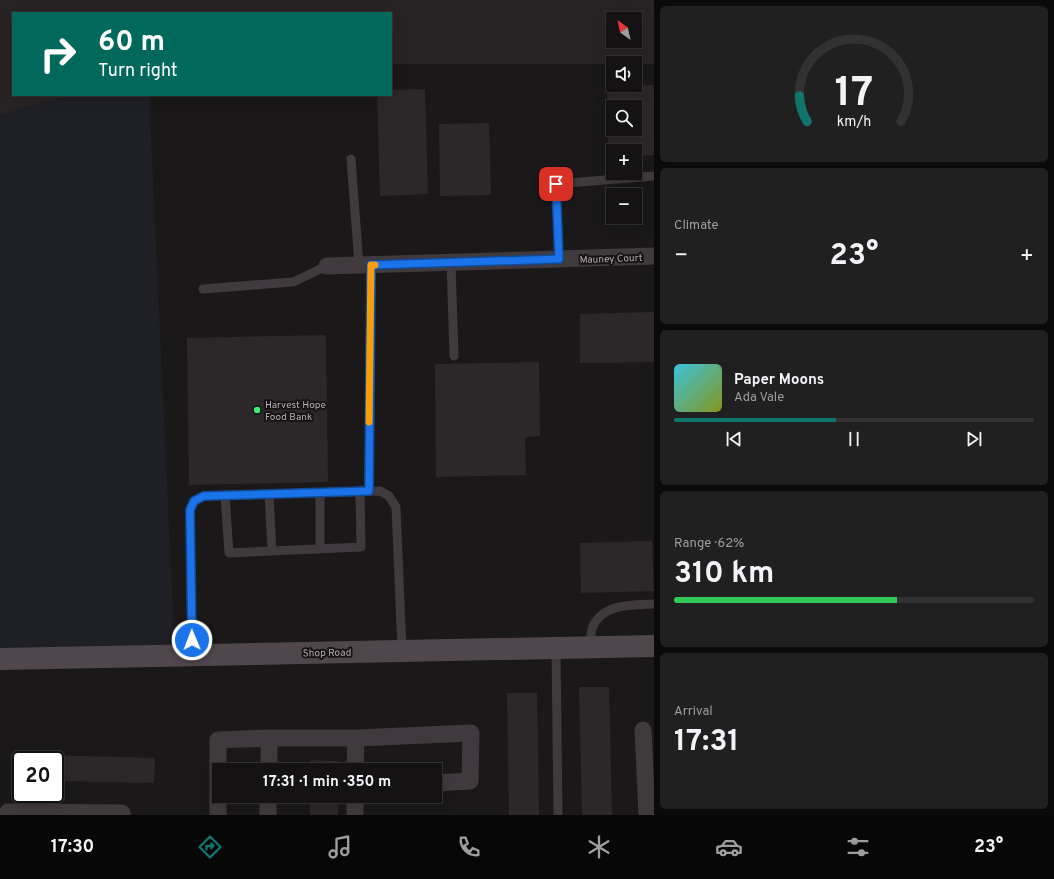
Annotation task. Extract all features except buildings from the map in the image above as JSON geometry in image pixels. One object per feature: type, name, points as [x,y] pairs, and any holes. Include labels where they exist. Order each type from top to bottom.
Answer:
[{"type":"street","name":"Mauney Court","points":[[327,266],[654,256]]},
{"type":"street","name":"Shop Road","points":[[0,659],[654,646]]},
{"type":"street","points":[[647,815],[650,776],[648,730]]},
{"type":"street","points":[[218,815],[218,740],[269,738],[356,738],[471,732],[470,781],[442,783]]},
{"type":"street","points":[[269,738],[269,763]]},
{"type":"street","points":[[356,738],[356,763]]},
{"type":"street","points":[[268,803],[268,815]]},
{"type":"street","points":[[355,803],[355,815]]},
{"type":"street","points":[[8,815],[8,812],[122,813],[122,815]]},
{"type":"lane","points":[[225,495],[229,552],[361,547],[364,492],[365,265],[351,159]]},
{"type":"lane","points":[[559,259],[556,184],[654,176]]},
{"type":"lane","points":[[450,263],[454,356]]},
{"type":"lane","points":[[203,289],[293,282],[327,266]]},
{"type":"lane","points":[[192,655],[190,510],[194,501],[204,496],[380,491],[389,496],[396,506],[402,651]]},
{"type":"lane","points":[[320,493],[320,549]]},
{"type":"lane","points":[[269,494],[272,551]]},
{"type":"lane","points":[[590,647],[593,626],[603,613],[619,606],[654,604]]},
{"type":"lane","points":[[556,648],[558,815]]},
{"type":"shaded area","points":[[0,0],[654,0],[654,64],[642,64],[642,56],[606,56],[606,64],[392,64],[392,12],[12,12],[12,96],[67,96],[0,115]]},
{"type":"shaded area","points":[[67,96],[149,96],[175,656],[0,659],[0,115]]},
{"type":"slow traffic","points":[[369,422],[371,265],[375,265]]},
{"type":"place","name":"Harvest Hope Food Bank","points":[[257,410]]},
{"type":"route","points":[[192,640],[190,510],[194,501],[204,496],[369,491],[371,265],[559,259],[556,184]]}]
